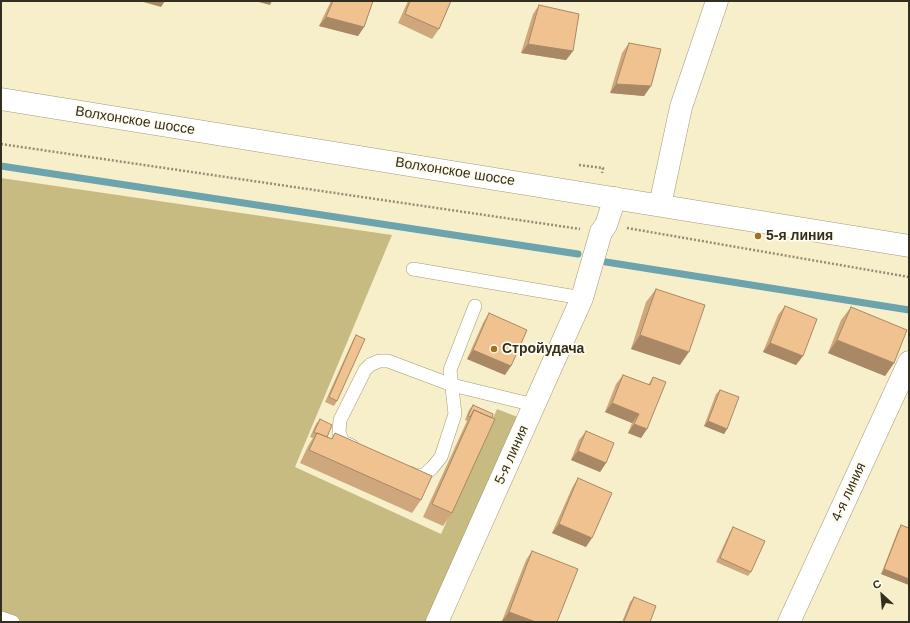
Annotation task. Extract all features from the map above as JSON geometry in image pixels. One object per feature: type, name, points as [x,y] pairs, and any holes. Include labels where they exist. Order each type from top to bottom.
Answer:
[{"type":"street","points":[[660,205],[681,107],[717,1]]},
{"type":"street","name":"Волхонское шоссе","points":[[1,99],[909,246]]},
{"type":"street","name":"5-я линия","points":[[437,622],[582,298],[601,232],[606,224],[615,198]]},
{"type":"street","name":"4-я линия","points":[[789,622],[909,362]]},
{"type":"lane","points":[[413,269],[582,298]]},
{"type":"lane","points":[[400,468],[414,475],[424,474],[432,468],[441,457],[456,414],[450,370],[475,306]]},
{"type":"lane","points":[[365,452],[343,442],[339,433],[340,420],[365,370],[370,365],[379,361],[388,361],[452,385],[534,405]]},
{"type":"lane","points":[[1,618],[13,622]]},
{"type":"path","points":[[1,144],[601,232]]},
{"type":"shaded area","points":[[1,178],[392,235],[295,467],[441,534],[497,409],[520,418],[427,622],[1,622]]},
{"type":"building","points":[[333,1],[373,1],[364,27],[326,17]]},
{"type":"building","points":[[410,1],[451,1],[439,29],[405,14]]},
{"type":"building","points":[[539,5],[579,14],[573,51],[528,44]]},
{"type":"building","points":[[629,43],[661,49],[651,86],[616,84]]},
{"type":"building","points":[[656,289],[705,305],[689,352],[640,335]]},
{"type":"building","points":[[785,306],[817,319],[803,356],[770,343]]},
{"type":"building","points":[[851,307],[907,330],[894,363],[837,340]]},
{"type":"building","name":"Стройудача","points":[[489,313],[527,330],[511,366],[473,350]]},
{"type":"building","points":[[356,335],[365,339],[337,401],[329,397]]},
{"type":"building","points":[[623,375],[650,385],[653,377],[666,382],[647,429],[634,424],[639,414],[612,403]]},
{"type":"building","points":[[720,390],[739,397],[727,429],[708,421]]},
{"type":"building","points":[[473,405],[493,414],[492,418],[474,410],[470,417],[468,416]]},
{"type":"building","points":[[474,410],[495,419],[452,513],[432,504]]},
{"type":"building","points":[[320,419],[332,425],[327,437],[314,432]]},
{"type":"building","points":[[586,431],[614,443],[606,463],[578,451]]},
{"type":"building","points":[[317,433],[332,439],[335,433],[432,476],[421,500],[309,450]]},
{"type":"building","points":[[578,478],[612,493],[592,538],[559,524]]},
{"type":"building","points":[[901,525],[909,528],[909,579],[884,569]]},
{"type":"building","points":[[733,527],[765,541],[751,572],[720,558]]},
{"type":"building","points":[[532,551],[578,569],[557,622],[536,622],[509,612]]},
{"type":"building","points":[[634,597],[656,606],[650,622],[624,621]]},
{"type":"waterway","points":[[1,166],[578,254]]},
{"type":"waterway","points":[[606,262],[909,310]]},
{"type":"place","name":"5-я линия","points":[[758,236]]},
{"type":"place","name":"Стройудача","points":[[494,349]]}]
